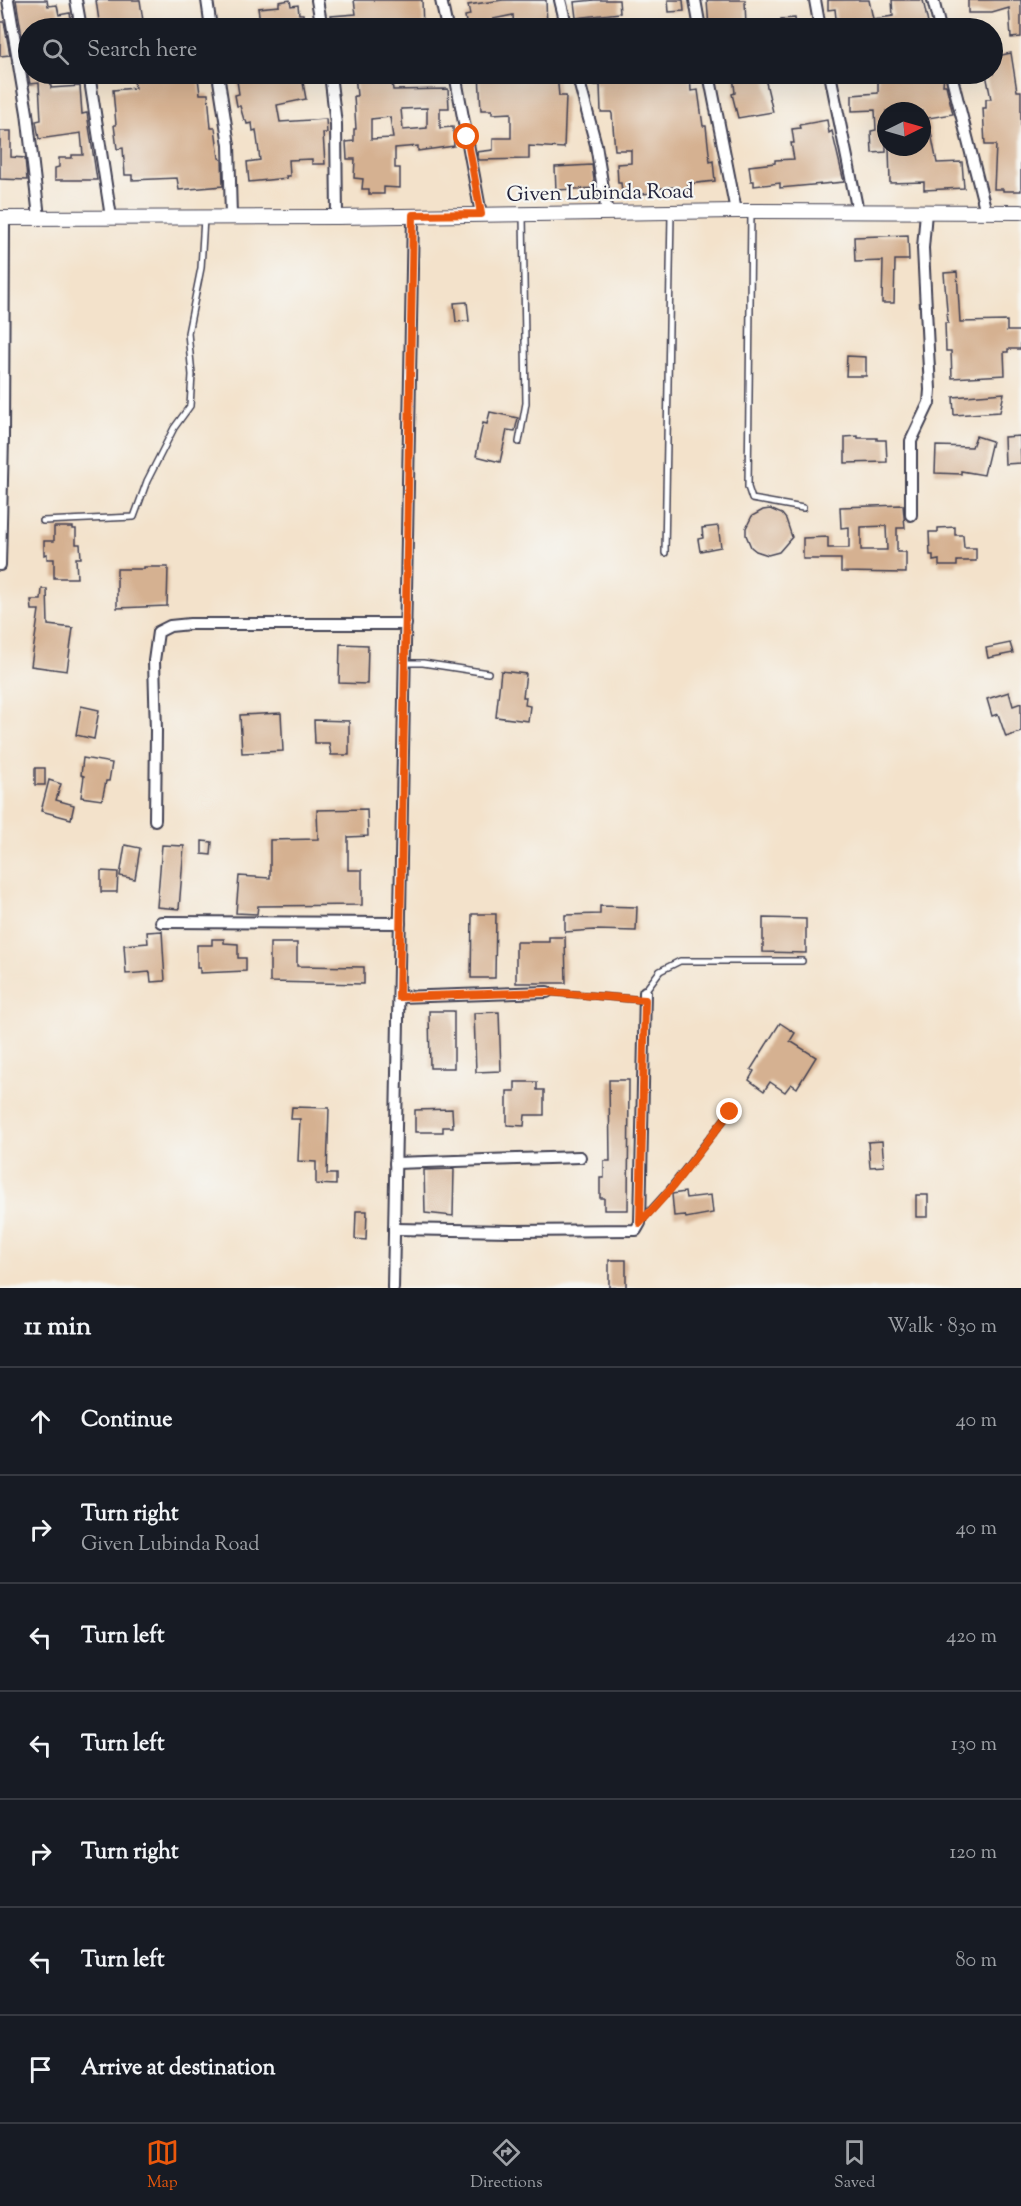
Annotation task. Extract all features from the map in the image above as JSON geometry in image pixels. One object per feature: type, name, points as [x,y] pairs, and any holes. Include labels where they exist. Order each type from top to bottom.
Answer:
[{"type":"street","points":[[8,0],[18,59]]},
{"type":"street","points":[[76,0],[79,18]]},
{"type":"street","points":[[207,0],[210,18]]},
{"type":"street","points":[[317,0],[320,18]]},
{"type":"street","points":[[441,0],[445,18]]},
{"type":"street","points":[[560,0],[564,18]]},
{"type":"street","points":[[695,0],[698,18]]},
{"type":"street","points":[[815,0],[818,18]]},
{"type":"street","points":[[933,0],[938,18]]},
{"type":"street","points":[[22,84],[39,216]]},
{"type":"street","points":[[91,84],[111,217]]},
{"type":"street","points":[[220,84],[229,145],[231,216]]},
{"type":"street","points":[[331,84],[336,124],[337,217]]},
{"type":"street","points":[[457,84],[481,214]]},
{"type":"street","points":[[581,84],[596,145],[607,213]]},
{"type":"street","points":[[711,84],[736,211]]},
{"type":"street","points":[[832,84],[858,212]]},
{"type":"street","points":[[954,84],[986,212]]},
{"type":"street","name":"Given Lubinda Road","points":[[2,218],[39,216],[337,217],[736,211],[1021,212]]},
{"type":"street","points":[[911,515],[911,441],[929,403],[930,390],[923,248],[926,212]]},
{"type":"street","points":[[393,1288],[413,215]]},
{"type":"street","points":[[0,565],[3,426],[2,218]]},
{"type":"street","points":[[155,820],[154,661],[158,632],[170,626],[190,624],[406,624]]},
{"type":"street","points":[[161,922],[400,923]]},
{"type":"street","points":[[399,997],[547,992]]},
{"type":"street","points":[[394,1229],[636,1230],[640,1223],[645,996]]},
{"type":"street","points":[[396,1163],[580,1157]]},
{"type":"lane","points":[[665,553],[671,212]]},
{"type":"lane","points":[[751,212],[748,487],[752,499],[803,508]]},
{"type":"lane","points":[[519,442],[526,403],[523,213]]},
{"type":"lane","points":[[43,522],[134,517],[147,481],[174,428],[190,406],[192,375],[188,333],[201,268],[204,217]]},
{"type":"lane","points":[[405,663],[423,663],[488,673]]},
{"type":"lane","points":[[547,992],[645,996],[660,971],[680,961],[802,961]]},
{"type":"lane","points":[[640,1223],[669,1191],[730,1112]]},
{"type":"building","points":[[16,0],[47,0],[48,6],[57,5],[59,15],[70,13],[71,18],[19,18]]},
{"type":"building","points":[[96,0],[140,0],[143,18],[99,18]]},
{"type":"building","points":[[290,0],[291,6],[298,5],[299,14],[303,14],[303,18],[260,18],[258,8],[279,6],[279,2]]},
{"type":"building","points":[[354,0],[422,0],[423,18],[331,18],[331,16],[356,14]]},
{"type":"building","points":[[503,0],[546,0],[547,18],[513,18],[513,15],[498,18],[465,18],[465,16],[470,15],[468,5]]},
{"type":"building","points":[[619,0],[620,13],[576,18],[574,2]]},
{"type":"building","points":[[668,0],[683,0],[684,11],[669,12]]},
{"type":"building","points":[[707,0],[745,0],[746,18],[708,18]]},
{"type":"building","points":[[828,0],[869,0],[873,18],[836,18],[835,9],[828,10]]},
{"type":"building","points":[[892,0],[923,0],[927,18],[880,18],[893,16]]},
{"type":"building","points":[[968,0],[1021,0],[1021,37],[1011,38],[1009,8],[992,13],[968,13]]},
{"type":"building","points":[[0,22],[4,22],[10,55],[0,56]]},
{"type":"building","points":[[1011,53],[1017,91],[1021,91],[1021,191],[994,189],[996,145],[985,145],[983,108],[986,108],[986,99],[991,99],[988,84],[1003,84],[1003,55]]},
{"type":"building","points":[[39,84],[51,84],[51,88],[80,86],[82,114],[87,113],[97,180],[55,180],[55,168],[59,167],[59,158],[83,155],[81,133],[39,139],[36,121],[41,120]]},
{"type":"building","points":[[134,84],[199,84],[200,94],[208,94],[211,128],[215,128],[219,158],[222,160],[223,186],[179,190],[177,178],[132,180],[132,175],[125,175],[123,148],[117,149],[113,90],[135,88]]},
{"type":"building","points":[[238,84],[303,84],[306,99],[277,105],[280,122],[326,119],[327,133],[323,133],[325,164],[312,164],[312,159],[289,160],[290,176],[286,176],[287,178],[249,182],[247,162],[260,160],[256,130],[253,131],[252,123],[247,124],[240,106],[237,106],[235,95],[239,94]]},
{"type":"building","points":[[356,84],[392,84],[393,90],[448,89],[449,108],[440,108],[440,128],[453,127],[454,146],[418,151],[418,146],[395,148],[395,168],[400,168],[400,188],[384,187],[384,194],[369,194],[369,189],[362,189],[363,179],[354,178],[355,159],[347,159],[346,142],[354,141],[354,129],[356,129],[354,96],[357,96]],"holes":[[[427,108],[427,128],[403,130],[401,109]],[[390,117],[393,138],[371,139],[371,119]]]},
{"type":"building","points":[[480,84],[558,84],[559,96],[566,96],[564,148],[529,146],[529,159],[479,160],[477,152],[493,150],[493,138],[511,138],[511,113],[492,114],[492,110],[481,110]]},
{"type":"building","points":[[691,84],[691,91],[698,90],[715,181],[688,184],[689,193],[675,194],[674,187],[653,189],[653,193],[629,195],[628,190],[622,191],[621,183],[618,183],[617,164],[631,163],[631,150],[615,150],[612,114],[601,112],[600,85],[595,85]]},
{"type":"building","points":[[734,84],[766,84],[773,112],[738,118],[732,94],[735,93]]},
{"type":"building","points":[[878,84],[943,84],[946,85],[953,114],[931,118],[931,102],[877,102],[877,153],[872,153],[871,131],[876,130],[875,110],[852,111],[852,95],[878,93]]},
{"type":"building","points":[[827,120],[829,133],[832,131],[844,182],[780,188],[780,183],[754,186],[749,166],[775,163],[775,160],[794,159],[791,143],[794,143],[792,129],[800,128],[799,125]]},
{"type":"building","points":[[0,131],[11,131],[11,157],[25,158],[27,180],[0,179]]},
{"type":"building","points":[[931,133],[937,163],[962,162],[964,188],[924,190],[924,182],[890,183],[889,156],[931,156]]},
{"type":"building","points":[[592,165],[595,188],[556,190],[555,167]]},
{"type":"building","points":[[908,235],[909,260],[895,260],[894,303],[882,303],[883,261],[855,262],[854,237]]},
{"type":"building","points":[[957,272],[960,322],[1007,321],[1007,331],[1021,331],[1021,349],[1008,349],[1008,352],[1004,352],[1005,375],[952,378],[951,351],[946,351],[945,323],[948,323],[944,273]]},
{"type":"building","points":[[467,302],[469,321],[456,322],[454,303]]},
{"type":"building","points":[[847,356],[866,357],[866,376],[846,376]]},
{"type":"building","points":[[1004,393],[1000,412],[954,415],[953,397]]},
{"type":"building","points":[[490,412],[518,418],[515,431],[507,430],[500,462],[476,456],[483,423],[487,424]]},
{"type":"building","points":[[858,436],[858,438],[886,440],[887,462],[845,463],[845,437]]},
{"type":"building","points":[[976,436],[992,441],[984,475],[961,471],[961,474],[935,473],[936,446],[972,447]]},
{"type":"building","points":[[1020,436],[1021,463],[1005,464],[1004,437]]},
{"type":"building","points":[[903,505],[905,528],[897,528],[897,552],[906,552],[906,573],[841,572],[841,559],[803,559],[803,538],[828,537],[828,548],[849,548],[849,527],[841,528],[840,507]],"holes":[[[886,526],[887,550],[861,550],[861,527]]]},
{"type":"building","points":[[770,509],[782,514],[786,519],[792,537],[779,552],[768,555],[751,547],[746,528],[752,516]]},
{"type":"building","points":[[718,526],[721,547],[700,551],[698,539],[703,538],[702,528]]},
{"type":"building","points":[[54,527],[76,529],[76,544],[80,544],[81,558],[76,558],[77,578],[54,578],[54,559],[47,559],[47,554],[44,555],[44,541],[54,541]]},
{"type":"building","points":[[955,527],[955,535],[963,535],[964,548],[976,548],[976,561],[957,561],[957,566],[939,566],[939,560],[933,561],[933,555],[930,555],[929,532],[938,532],[938,528]]},
{"type":"building","points":[[144,567],[168,567],[167,606],[117,608],[117,569],[144,569]]},
{"type":"building","points":[[42,589],[47,589],[48,625],[73,628],[67,671],[31,666],[39,610],[32,610],[31,600],[41,600]]},
{"type":"building","points":[[1010,643],[1013,653],[988,658],[986,648]]},
{"type":"building","points":[[340,644],[368,645],[367,684],[339,683]]},
{"type":"building","points":[[501,671],[526,674],[523,697],[526,697],[525,705],[530,706],[528,721],[496,717]]},
{"type":"building","points":[[1009,692],[1013,706],[1021,703],[1021,732],[1006,737],[998,714],[992,716],[987,699]]},
{"type":"building","points":[[81,706],[99,710],[94,739],[76,735]]},
{"type":"building","points":[[281,713],[283,751],[242,753],[240,715]]},
{"type":"building","points":[[314,720],[349,721],[349,755],[331,755],[329,743],[315,743]]},
{"type":"building","points":[[83,758],[112,763],[109,781],[106,781],[102,800],[81,797],[84,776],[81,775]]},
{"type":"building","points":[[35,768],[45,768],[45,785],[35,785]]},
{"type":"building","points":[[49,780],[61,784],[56,800],[74,805],[71,819],[41,811]]},
{"type":"building","points":[[367,809],[368,836],[348,837],[348,870],[362,870],[362,905],[258,906],[257,914],[236,913],[239,876],[270,878],[270,840],[318,839],[317,810]]},
{"type":"building","points":[[202,841],[212,842],[211,855],[202,854]]},
{"type":"building","points":[[125,845],[140,848],[135,879],[120,876]]},
{"type":"building","points":[[162,845],[184,846],[179,909],[157,907]]},
{"type":"building","points":[[101,871],[118,872],[117,892],[101,892]]},
{"type":"building","points":[[600,906],[637,907],[636,931],[565,932],[565,915],[600,914]]},
{"type":"building","points":[[472,914],[496,914],[495,978],[471,978]]},
{"type":"building","points":[[763,918],[806,919],[806,953],[763,952]]},
{"type":"building","points":[[162,931],[165,981],[151,982],[150,972],[126,974],[124,945],[148,943],[147,932]]},
{"type":"building","points":[[549,937],[565,937],[566,983],[516,983],[516,942],[549,942]]},
{"type":"building","points":[[212,939],[224,939],[224,943],[238,944],[238,958],[246,958],[246,971],[200,973],[200,968],[197,968],[197,945],[212,945]]},
{"type":"building","points":[[270,943],[297,943],[297,966],[364,967],[364,984],[270,982]]},
{"type":"building","points":[[429,1011],[454,1011],[454,1068],[430,1068]]},
{"type":"building","points":[[499,1012],[501,1071],[476,1072],[474,1013]]},
{"type":"building","points":[[780,1023],[795,1033],[790,1041],[816,1057],[797,1088],[791,1084],[785,1092],[770,1082],[764,1091],[749,1080],[754,1071],[751,1069]]},
{"type":"building","points":[[609,1080],[629,1080],[628,1210],[604,1210],[604,1198],[600,1198],[600,1178],[604,1178],[604,1161],[610,1161]]},
{"type":"building","points":[[515,1082],[537,1082],[537,1090],[544,1090],[544,1115],[525,1115],[524,1126],[507,1125],[507,1091],[515,1091]]},
{"type":"building","points":[[292,1107],[329,1108],[327,1174],[336,1174],[336,1185],[316,1184],[316,1162],[298,1161],[300,1119],[291,1119]]},
{"type":"building","points":[[452,1109],[453,1127],[443,1127],[443,1132],[415,1132],[415,1110]]},
{"type":"building","points":[[882,1141],[884,1166],[870,1167],[868,1142]]},
{"type":"building","points":[[454,1169],[453,1216],[425,1213],[424,1170]]},
{"type":"building","points":[[685,1192],[686,1198],[711,1195],[713,1213],[686,1218],[685,1215],[674,1216],[672,1194]]},
{"type":"building","points":[[916,1195],[928,1195],[928,1217],[916,1217]]},
{"type":"building","points":[[356,1211],[367,1211],[366,1240],[355,1239]]},
{"type":"building","points":[[609,1260],[626,1260],[626,1288],[609,1288]]},
{"type":"route","points":[[467,137],[481,214],[413,215],[399,997],[547,992],[645,1000],[640,1223],[669,1191],[730,1112]]}]
